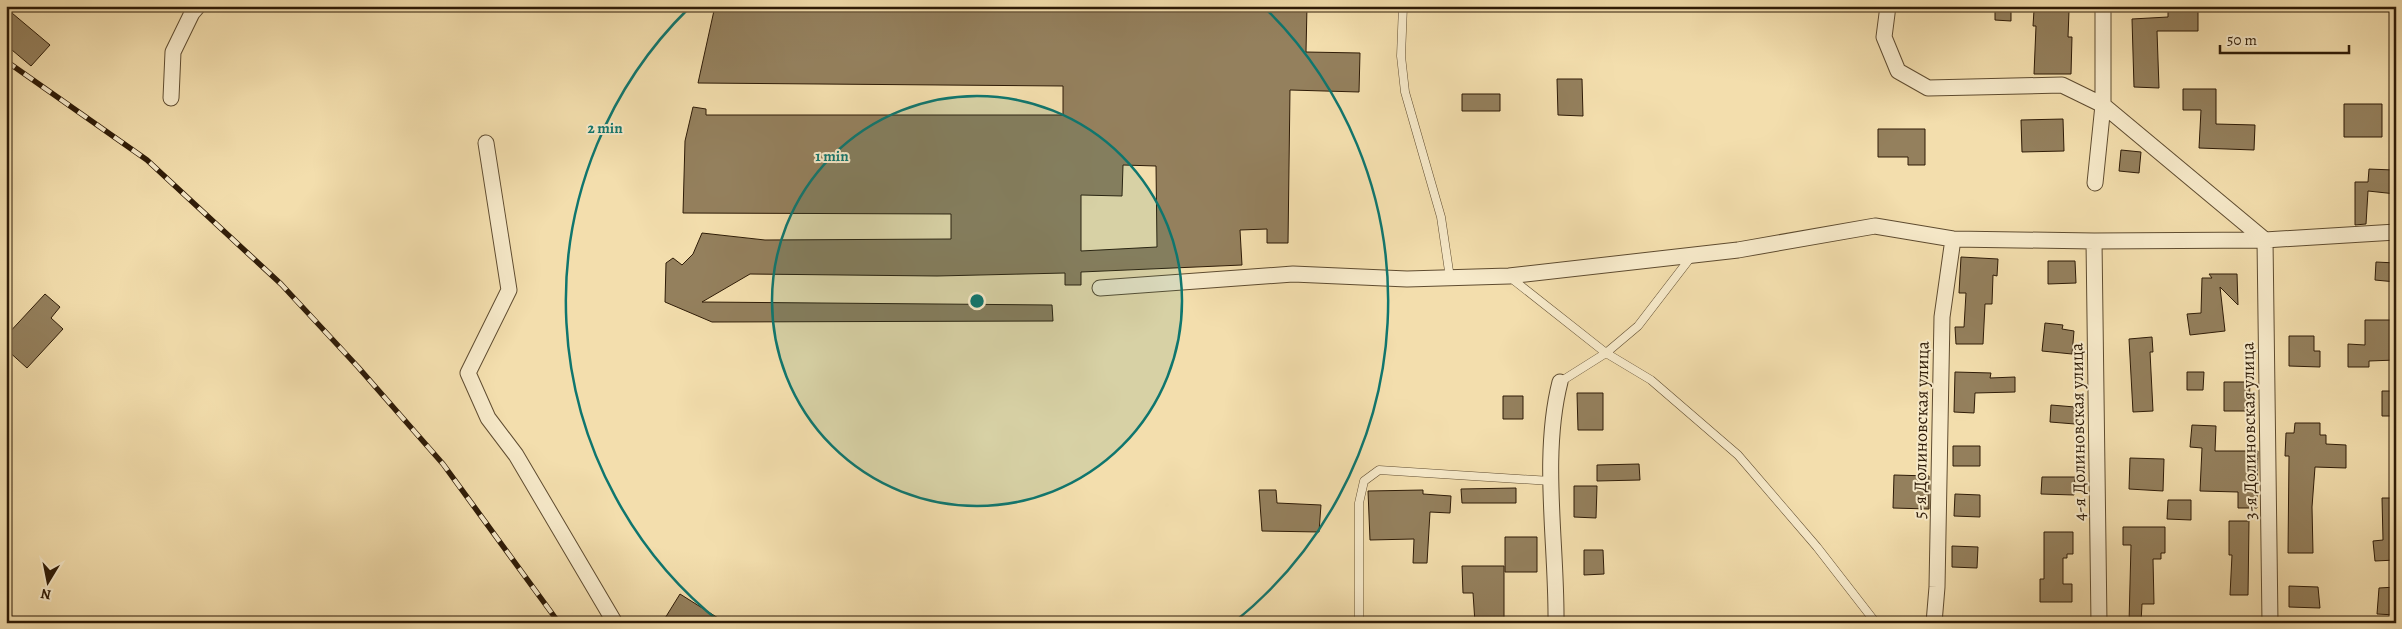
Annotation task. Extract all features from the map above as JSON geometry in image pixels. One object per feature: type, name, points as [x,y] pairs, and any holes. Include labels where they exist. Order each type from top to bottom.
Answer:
[{"type":"street","points":[[171,98],[173,52],[192,13],[198,6]]},
{"type":"street","points":[[1888,6],[1884,37],[1898,71],[1928,88],[2062,85],[2103,105],[2265,240]]},
{"type":"street","points":[[2095,183],[2103,105],[2103,6]]},
{"type":"street","points":[[486,142],[509,290],[468,373],[488,418],[516,455],[615,623]]},
{"type":"street","points":[[1100,288],[1293,274],[1407,279],[1510,276],[1692,256],[1875,226],[1953,239],[2094,241],[2265,240],[2396,232]]},
{"type":"street","name":"5-я Долиновская улица","points":[[1934,623],[1938,576],[1942,317],[1953,239]]},
{"type":"street","name":"3-я Долиновская улица","points":[[2265,240],[2270,623]]},
{"type":"street","name":"4-я Долиновская улица","points":[[2094,241],[2099,623]]},
{"type":"street","points":[[1556,623],[1551,481],[1555,402],[1560,382]]},
{"type":"lane","points":[[1403,6],[1401,56],[1404,92],[1441,217],[1450,278]]},
{"type":"lane","points":[[1560,382],[1606,353],[1638,326],[1692,256]]},
{"type":"lane","points":[[1510,276],[1606,353],[1651,380],[1738,455],[1817,547],[1876,623]]},
{"type":"lane","points":[[1359,623],[1359,503],[1364,482],[1379,470],[1551,481]]},
{"type":"building","points":[[715,6],[1307,6],[1306,52],[1360,53],[1359,92],[1290,90],[1288,243],[1267,243],[1267,229],[1240,230],[1242,265],[1081,272],[1081,285],[1065,285],[1065,273],[937,276],[750,274],[702,302],[1052,305],[1053,321],[712,322],[665,302],[666,263],[673,258],[682,265],[693,254],[702,233],[765,240],[951,239],[951,214],[683,213],[685,141],[693,107],[706,109],[706,115],[1063,115],[1063,86],[698,83]],"holes":[[[1123,165],[1156,166],[1157,247],[1081,251],[1081,195],[1122,196]]]},
{"type":"building","points":[[6,8],[50,45],[31,66],[6,45]]},
{"type":"building","points":[[1995,8],[2011,8],[2011,21],[1995,20]]},
{"type":"building","points":[[2034,10],[2069,11],[2068,37],[2072,37],[2071,74],[2034,74],[2036,26],[2033,26]]},
{"type":"building","points":[[2198,10],[2198,31],[2157,31],[2159,88],[2134,87],[2132,19],[2168,17],[2168,11]]},
{"type":"building","points":[[1557,79],[1582,79],[1583,116],[1558,115]]},
{"type":"building","points":[[2183,89],[2216,89],[2216,124],[2255,125],[2254,150],[2199,148],[2201,110],[2183,110]]},
{"type":"building","points":[[1462,94],[1500,94],[1500,111],[1462,111]]},
{"type":"building","points":[[2344,104],[2382,104],[2382,137],[2344,137]]},
{"type":"building","points":[[2063,119],[2064,151],[2022,152],[2021,120]]},
{"type":"building","points":[[1878,129],[1925,129],[1925,165],[1908,165],[1908,157],[1878,157]]},
{"type":"building","points":[[2121,150],[2141,152],[2139,173],[2119,171]]},
{"type":"building","points":[[2369,169],[2393,170],[2393,174],[2396,174],[2396,194],[2368,191],[2366,224],[2355,225],[2355,182],[2368,182]]},
{"type":"building","points":[[1961,257],[1998,259],[1997,276],[1993,275],[1992,304],[1985,304],[1983,344],[1956,344],[1955,327],[1964,327],[1966,293],[1959,293]]},
{"type":"building","points":[[2048,261],[2075,261],[2076,283],[2048,284]]},
{"type":"building","points":[[2376,262],[2396,263],[2396,282],[2375,280]]},
{"type":"building","points":[[2209,274],[2237,274],[2238,305],[2220,287],[2225,331],[2190,335],[2187,314],[2201,313],[2202,278],[2212,278]]},
{"type":"building","points":[[45,294],[60,307],[51,318],[63,329],[27,368],[6,349],[6,336]]},
{"type":"building","points":[[2365,320],[2394,320],[2396,360],[2369,361],[2369,367],[2348,367],[2348,344],[2365,345]]},
{"type":"building","points":[[2045,323],[2063,325],[2062,329],[2074,331],[2072,354],[2042,351]]},
{"type":"building","points":[[2289,336],[2314,336],[2314,351],[2320,351],[2320,367],[2289,366]]},
{"type":"building","points":[[2152,337],[2153,352],[2150,352],[2153,411],[2133,412],[2129,339]]},
{"type":"building","points":[[1955,372],[1991,373],[1990,378],[2015,377],[2015,392],[1975,393],[1974,413],[1954,412]]},
{"type":"building","points":[[2187,372],[2204,372],[2203,390],[2187,390]]},
{"type":"building","points":[[2224,382],[2250,382],[2249,411],[2224,411]]},
{"type":"building","points":[[2382,391],[2396,391],[2396,416],[2382,416]]},
{"type":"building","points":[[1577,393],[1603,393],[1603,430],[1578,430]]},
{"type":"building","points":[[1503,396],[1523,396],[1523,419],[1503,419]]},
{"type":"building","points":[[2051,405],[2075,407],[2075,424],[2050,422]]},
{"type":"building","points":[[2295,423],[2320,423],[2320,435],[2326,435],[2326,444],[2346,445],[2346,468],[2315,467],[2312,507],[2313,553],[2288,553],[2289,456],[2285,456],[2286,433],[2294,433]]},
{"type":"building","points":[[2192,425],[2216,426],[2215,451],[2258,451],[2257,508],[2238,508],[2238,492],[2200,491],[2202,448],[2190,447]]},
{"type":"building","points":[[1953,446],[1980,446],[1980,466],[1953,466]]},
{"type":"building","points":[[2130,458],[2164,459],[2163,491],[2129,489]]},
{"type":"building","points":[[1639,464],[1640,480],[1597,481],[1597,465]]},
{"type":"building","points":[[1894,475],[1929,476],[1929,509],[1893,508]]},
{"type":"building","points":[[2042,477],[2075,477],[2074,495],[2041,494]]},
{"type":"building","points":[[1574,486],[1597,486],[1596,518],[1574,517]]},
{"type":"building","points":[[1516,488],[1516,503],[1462,503],[1461,489]]},
{"type":"building","points":[[1259,490],[1276,490],[1277,503],[1321,505],[1319,532],[1262,531]]},
{"type":"building","points":[[1423,490],[1423,494],[1451,496],[1450,513],[1430,512],[1427,563],[1413,563],[1414,539],[1370,540],[1368,491]]},
{"type":"building","points":[[1955,494],[1980,495],[1980,517],[1954,516]]},
{"type":"building","points":[[2382,498],[2396,498],[2396,560],[2375,561],[2373,541],[2383,540]]},
{"type":"building","points":[[2168,500],[2191,500],[2191,520],[2167,519]]},
{"type":"building","points":[[2229,521],[2249,521],[2248,595],[2230,595],[2232,555],[2229,555]]},
{"type":"building","points":[[2123,527],[2165,527],[2165,553],[2161,553],[2161,559],[2153,559],[2154,604],[2142,604],[2141,623],[2129,623],[2131,545],[2123,545]]},
{"type":"building","points":[[2044,532],[2073,532],[2073,554],[2067,554],[2067,558],[2063,558],[2063,584],[2072,584],[2072,602],[2040,602],[2040,579],[2044,579]]},
{"type":"building","points":[[1505,537],[1537,537],[1537,572],[1505,572]]},
{"type":"building","points":[[1952,546],[1978,547],[1977,568],[1952,567]]},
{"type":"building","points":[[1584,550],[1603,550],[1604,574],[1584,575]]},
{"type":"building","points":[[1462,566],[1504,566],[1504,623],[1475,623],[1473,593],[1463,593]]},
{"type":"building","points":[[2289,586],[2318,587],[2320,608],[2289,607]]},
{"type":"building","points":[[2396,587],[2396,615],[2377,614],[2379,588]]},
{"type":"building","points":[[680,594],[726,623],[662,623]]},
{"type":"railway","points":[[6,61],[147,160],[281,284],[358,367],[443,464],[559,623]]}]
